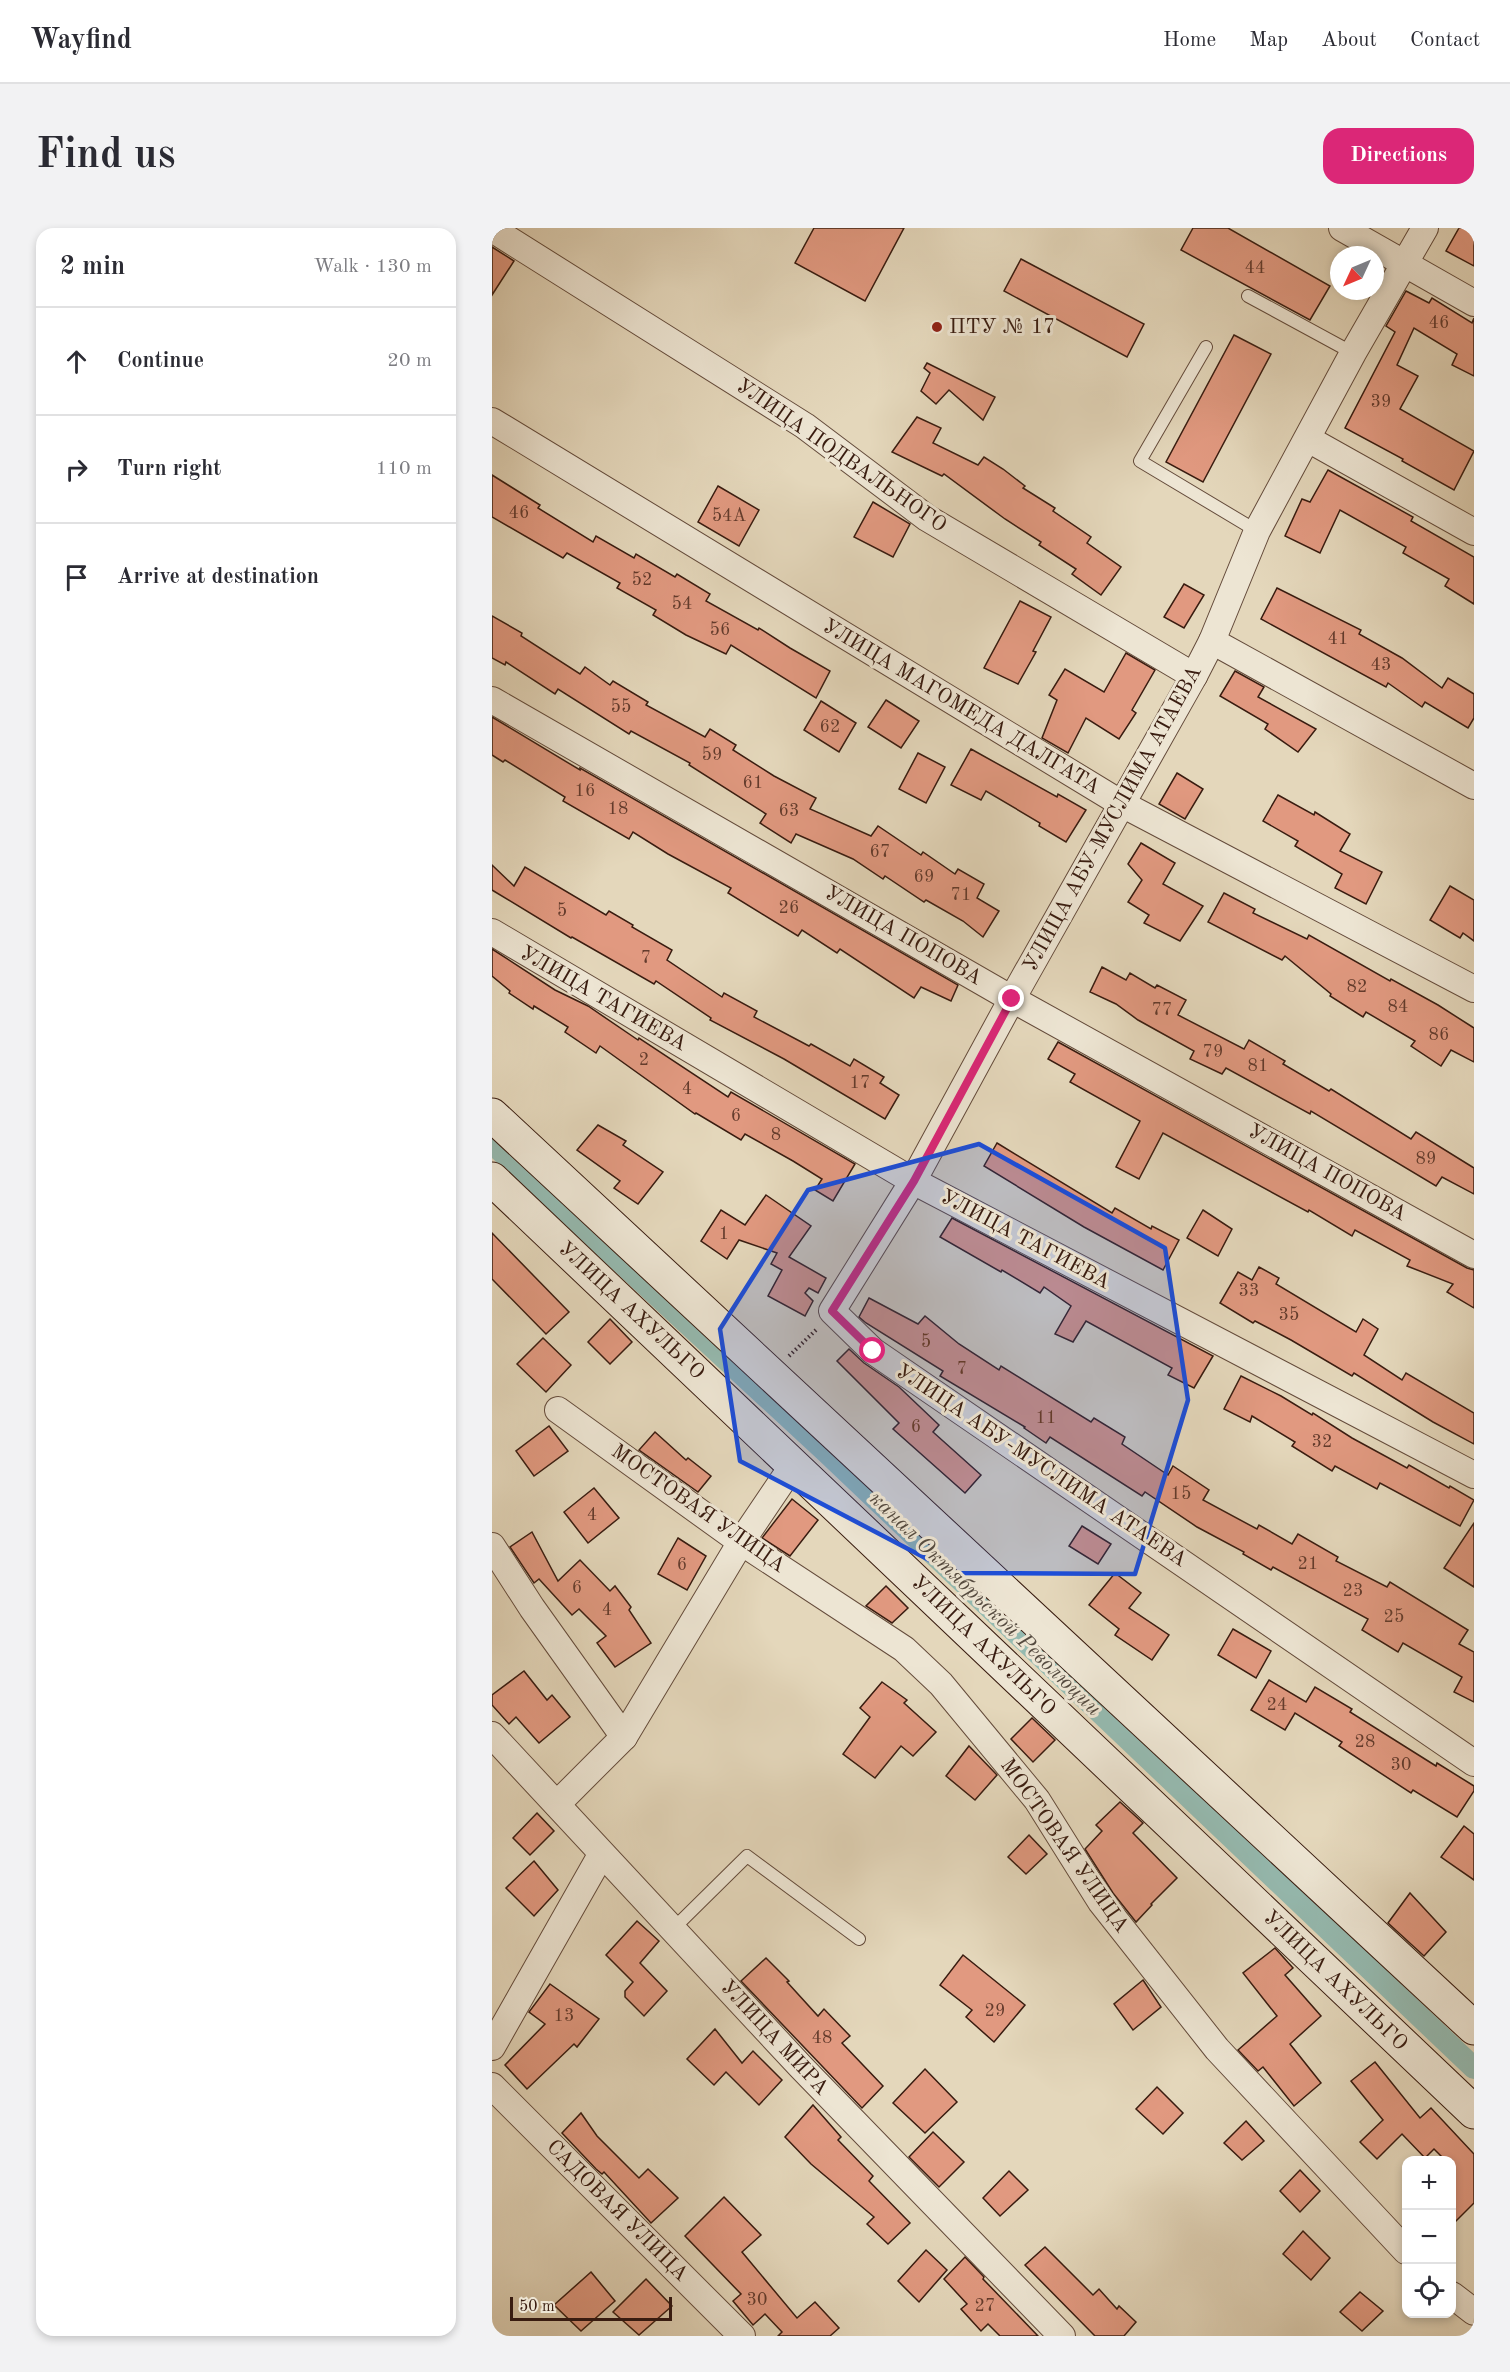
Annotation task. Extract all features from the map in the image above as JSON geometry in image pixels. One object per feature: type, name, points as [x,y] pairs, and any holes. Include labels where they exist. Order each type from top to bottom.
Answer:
[{"type":"main road","points":[[492,1115],[1474,2028]]},
{"type":"main road","name":"УЛИЦА АХУЛЬГО","points":[[492,1179],[1474,2112]]},
{"type":"street","points":[[1342,228],[1474,303]]},
{"type":"street","name":"УЛИЦА АБУ-МУСЛИМА АТАЕВА","points":[[1425,228],[1353,353],[1257,531],[1212,641],[1194,676],[1012,999],[914,1181],[832,1311],[873,1351],[1474,1763]]},
{"type":"street","name":"УЛИЦА ПОДВАЛЬНОГО","points":[[492,229],[805,426],[927,518],[1194,676]]},
{"type":"street","name":"УЛИЦА МАГОМЕДА ДАЛГАТА","points":[[492,421],[1122,804],[1474,989]]},
{"type":"street","points":[[1308,439],[1474,532]]},
{"type":"street","points":[[1212,641],[1474,786]]},
{"type":"street","name":"УЛИЦА ПОПОВА","points":[[492,700],[1012,999],[1474,1255]]},
{"type":"street","name":"УЛИЦА ТАГИЕВА","points":[[492,932],[914,1181],[1474,1475]]},
{"type":"street","name":"МОСТОВАЯ УЛИЦА","points":[[558,1410],[741,1542],[904,1649],[941,1684],[1037,1800],[1101,1902],[1217,2049],[1402,2246]]},
{"type":"street","points":[[557,1804],[624,1737],[741,1542],[793,1465]]},
{"type":"street","points":[[492,1546],[532,1608],[624,1737]]},
{"type":"street","name":"УЛИЦА МИРА","points":[[492,1735],[601,1855],[801,2067],[1062,2336]]},
{"type":"street","points":[[492,2046],[601,1855]]},
{"type":"street","name":"САДОВАЯ УЛИЦА","points":[[492,2086],[742,2336]]},
{"type":"street","points":[[1456,2298],[1474,2312]]},
{"type":"lane","points":[[1248,296],[1353,353]]},
{"type":"lane","points":[[1206,347],[1140,461],[1257,531]]},
{"type":"lane","points":[[672,1930],[747,1856],[859,1939]]},
{"type":"path","points":[[771,1374],[832,1311]]},
{"type":"highlighted area","points":[[979,1144],[1165,1248],[1188,1400],[1135,1574],[954,1573],[740,1461],[720,1329],[808,1190]]},
{"type":"building","points":[[814,228],[904,228],[865,301],[795,263]]},
{"type":"building","points":[[1193,228],[1228,228],[1330,286],[1310,320],[1181,250]]},
{"type":"building","points":[[1459,228],[1474,228],[1474,266],[1446,251]]},
{"type":"building","points":[[492,247],[514,261],[492,295]]},
{"type":"building","points":[[1021,259],[1144,324],[1127,357],[1004,291]]},
{"type":"building","points":[[1406,291],[1429,303],[1432,298],[1472,323],[1474,318],[1474,376],[1452,365],[1457,354],[1414,328],[1397,365],[1418,376],[1400,409],[1474,451],[1454,490],[1345,428],[1395,332],[1386,326]]},
{"type":"building","points":[[1234,335],[1271,354],[1203,482],[1166,462]]},
{"type":"building","points":[[927,363],[995,397],[983,420],[949,390],[936,404],[921,391],[930,373],[924,368]]},
{"type":"building","points":[[917,417],[941,428],[933,443],[978,465],[984,457],[1025,486],[1023,488],[1055,508],[1053,511],[1091,537],[1087,543],[1121,567],[1101,595],[1072,574],[1076,569],[1039,545],[1041,542],[1005,519],[944,474],[942,476],[892,452]]},
{"type":"building","points":[[1328,470],[1413,517],[1411,521],[1474,557],[1474,604],[1445,586],[1449,579],[1403,553],[1406,547],[1340,510],[1320,553],[1285,536],[1302,499],[1310,502]]},
{"type":"building","points":[[492,475],[540,505],[538,508],[593,542],[596,536],[634,558],[636,554],[675,577],[677,574],[710,594],[706,601],[758,630],[759,628],[830,671],[816,698],[731,645],[726,654],[686,635],[653,615],[656,610],[617,588],[620,583],[567,553],[563,558],[492,517]]},
{"type":"building","points":[[718,486],[759,510],[739,546],[698,522]]},
{"type":"building","points":[[873,502],[910,524],[893,557],[854,537]]},
{"type":"building","points":[[1184,584],[1204,595],[1184,628],[1164,617]]},
{"type":"building","points":[[1277,588],[1361,630],[1359,634],[1402,658],[1442,688],[1448,678],[1474,694],[1474,718],[1468,728],[1425,702],[1422,707],[1388,683],[1386,687],[1261,619]]},
{"type":"building","points":[[1020,601],[1051,617],[1033,651],[1036,652],[1018,684],[984,668]]},
{"type":"building","points":[[492,616],[522,633],[521,636],[580,674],[585,667],[610,685],[613,681],[648,702],[646,705],[705,737],[710,729],[736,745],[733,750],[774,776],[816,798],[810,809],[871,836],[878,826],[921,855],[923,852],[955,874],[958,869],[984,884],[977,898],[999,911],[983,937],[963,921],[926,900],[924,902],[885,876],[883,879],[853,859],[796,834],[791,843],[760,823],[766,814],[689,765],[690,763],[631,731],[629,734],[558,689],[555,694],[506,662],[505,665],[492,658]]},
{"type":"building","points":[[1126,653],[1155,670],[1132,710],[1136,713],[1119,739],[1086,718],[1068,753],[1042,738],[1057,700],[1049,695],[1065,669],[1104,692]]},
{"type":"building","points":[[1235,671],[1264,687],[1258,697],[1316,729],[1298,752],[1265,729],[1268,724],[1220,696]]},
{"type":"building","points":[[886,700],[919,721],[901,748],[868,727]]},
{"type":"building","points":[[821,701],[856,723],[839,752],[804,730]]},
{"type":"building","points":[[492,717],[580,770],[580,768],[958,985],[951,1001],[921,987],[914,998],[840,949],[837,953],[802,930],[798,936],[728,893],[731,888],[633,832],[629,839],[563,801],[565,797],[505,760],[503,762],[492,755]]},
{"type":"building","points":[[971,749],[1057,797],[1058,794],[1086,810],[1066,842],[1039,826],[1040,823],[986,791],[981,800],[951,785]]},
{"type":"building","points":[[918,753],[945,767],[926,803],[899,789]]},
{"type":"building","points":[[1177,773],[1203,789],[1185,819],[1159,804]]},
{"type":"building","points":[[1278,795],[1314,815],[1315,812],[1350,834],[1340,851],[1382,872],[1366,904],[1335,888],[1342,874],[1295,846],[1298,841],[1263,821]]},
{"type":"building","points":[[1141,843],[1175,863],[1163,884],[1203,906],[1180,941],[1144,923],[1149,915],[1128,902],[1142,880],[1128,864]]},
{"type":"building","points":[[492,865],[514,886],[525,867],[606,915],[609,911],[672,950],[667,960],[722,997],[724,993],[757,1011],[754,1017],[809,1046],[811,1044],[850,1066],[854,1059],[884,1077],[880,1083],[899,1095],[885,1119],[784,1059],[710,1020],[711,1018],[656,981],[654,984],[571,938],[492,890]]},
{"type":"building","points":[[1450,886],[1474,900],[1474,941],[1463,933],[1460,938],[1430,920]]},
{"type":"building","points":[[1224,893],[1255,909],[1253,913],[1307,939],[1309,935],[1438,1005],[1474,1028],[1474,1062],[1451,1050],[1441,1066],[1411,1046],[1415,1041],[1366,1012],[1363,1017],[1330,996],[1331,994],[1285,956],[1282,960],[1208,922]]},
{"type":"building","points":[[492,949],[555,990],[588,1006],[728,1097],[731,1092],[855,1164],[833,1201],[815,1190],[822,1179],[745,1134],[741,1140],[695,1114],[600,1046],[596,1053],[565,1032],[568,1027],[534,1006],[533,1009],[509,993],[510,991],[492,976]]},
{"type":"building","points":[[1102,967],[1126,980],[1130,973],[1155,988],[1157,985],[1186,1000],[1178,1015],[1244,1049],[1249,1040],[1285,1061],[1283,1064],[1329,1091],[1331,1089],[1411,1139],[1416,1132],[1474,1168],[1474,1194],[1442,1177],[1436,1186],[1311,1111],[1310,1114],[1226,1068],[1222,1074],[1190,1059],[1194,1051],[1138,1020],[1116,1004],[1090,992]]},
{"type":"building","points":[[1058,1042],[1474,1270],[1474,1308],[1447,1292],[1453,1284],[1407,1266],[1410,1260],[1355,1230],[1352,1236],[1309,1210],[1308,1212],[1163,1133],[1139,1179],[1116,1167],[1140,1121],[1070,1082],[1075,1074],[1048,1059]]},
{"type":"building","points":[[598,1125],[626,1141],[623,1145],[663,1172],[638,1204],[614,1188],[620,1181],[577,1150]]},
{"type":"building","points":[[997,1143],[1112,1213],[1115,1208],[1151,1229],[1152,1226],[1179,1240],[1163,1270],[1084,1227],[984,1166]]},
{"type":"building","points":[[766,1195],[811,1226],[789,1257],[826,1278],[818,1293],[809,1288],[805,1293],[813,1301],[805,1316],[768,1296],[782,1270],[771,1264],[777,1253],[739,1240],[727,1259],[701,1241],[721,1210],[745,1225]]},
{"type":"building","points":[[1203,1210],[1232,1229],[1218,1256],[1187,1238]]},
{"type":"building","points":[[952,1218],[1213,1356],[1194,1388],[1168,1375],[1172,1368],[1086,1321],[1073,1342],[1055,1334],[1071,1306],[1044,1287],[1040,1293],[940,1237]]},
{"type":"building","points":[[492,1233],[569,1312],[546,1334],[492,1279]]},
{"type":"building","points":[[1259,1267],[1279,1278],[1276,1284],[1356,1332],[1363,1319],[1378,1329],[1364,1355],[1402,1380],[1406,1373],[1474,1413],[1474,1444],[1433,1422],[1354,1373],[1352,1376],[1291,1340],[1255,1321],[1253,1323],[1220,1303],[1238,1272],[1252,1280]]},
{"type":"building","points":[[869,1298],[918,1324],[925,1316],[959,1344],[999,1370],[1001,1366],[1091,1422],[1094,1418],[1125,1437],[1122,1444],[1168,1475],[1173,1466],[1209,1490],[1203,1500],[1257,1529],[1259,1525],[1292,1544],[1298,1534],[1338,1557],[1336,1561],[1387,1587],[1390,1582],[1468,1630],[1459,1644],[1474,1652],[1474,1702],[1454,1692],[1462,1677],[1403,1643],[1398,1652],[1362,1630],[1368,1619],[1273,1567],[1271,1570],[1243,1554],[1244,1552],[1197,1527],[1145,1492],[1142,1496],[1050,1437],[1046,1443],[1025,1427],[940,1376],[943,1371],[859,1317]]},
{"type":"building","points":[[610,1319],[632,1342],[610,1364],[588,1342]]},
{"type":"building","points":[[543,1338],[571,1365],[546,1392],[517,1364]]},
{"type":"building","points":[[849,1349],[864,1363],[899,1387],[939,1425],[933,1432],[981,1475],[965,1493],[893,1429],[899,1423],[837,1361]]},
{"type":"building","points":[[1241,1376],[1312,1415],[1313,1413],[1352,1438],[1407,1468],[1409,1465],[1474,1500],[1460,1526],[1380,1483],[1377,1489],[1335,1466],[1332,1471],[1292,1446],[1295,1442],[1252,1416],[1250,1422],[1224,1409]]},
{"type":"building","points":[[549,1426],[568,1451],[534,1476],[516,1451]]},
{"type":"building","points":[[655,1432],[686,1460],[688,1458],[711,1476],[698,1492],[639,1450]]},
{"type":"building","points":[[594,1488],[619,1518],[588,1543],[564,1512]]},
{"type":"building","points":[[792,1499],[818,1520],[790,1556],[762,1538]]},
{"type":"building","points":[[1474,1523],[1474,1587],[1444,1568]]},
{"type":"building","points":[[1082,1526],[1111,1544],[1098,1564],[1069,1546]]},
{"type":"building","points":[[532,1532],[558,1581],[580,1560],[610,1591],[615,1586],[631,1607],[629,1610],[651,1643],[615,1667],[597,1643],[606,1636],[579,1609],[572,1615],[539,1579],[534,1583],[510,1547]]},
{"type":"building","points":[[678,1538],[706,1556],[687,1590],[658,1574]]},
{"type":"building","points":[[1115,1573],[1141,1593],[1129,1608],[1169,1635],[1152,1660],[1115,1635],[1119,1629],[1089,1605]]},
{"type":"building","points":[[886,1586],[908,1608],[892,1623],[866,1606]]},
{"type":"building","points":[[1233,1629],[1271,1651],[1256,1678],[1218,1655]]},
{"type":"building","points":[[524,1671],[547,1700],[552,1695],[570,1717],[539,1743],[516,1717],[509,1724],[492,1705],[492,1695]]},
{"type":"building","points":[[1269,1680],[1306,1702],[1315,1687],[1352,1709],[1350,1712],[1436,1766],[1437,1763],[1474,1786],[1474,1791],[1457,1817],[1413,1790],[1411,1793],[1339,1746],[1342,1742],[1295,1713],[1285,1730],[1251,1710]]},
{"type":"building","points":[[882,1682],[907,1700],[904,1703],[936,1732],[913,1756],[901,1746],[875,1778],[843,1754],[870,1717],[860,1708]]},
{"type":"building","points":[[1032,1718],[1055,1740],[1033,1762],[1011,1739]]},
{"type":"building","points":[[969,1746],[997,1775],[975,1800],[946,1776]]},
{"type":"building","points":[[1120,1802],[1143,1823],[1133,1833],[1177,1878],[1136,1922],[1113,1893],[1085,1849],[1102,1831],[1096,1825]]},
{"type":"building","points":[[537,1813],[554,1831],[530,1855],[513,1838]]},
{"type":"building","points":[[1464,1826],[1474,1834],[1474,1880],[1441,1857]]},
{"type":"building","points":[[1029,1835],[1047,1854],[1026,1874],[1008,1857]]},
{"type":"building","points":[[534,1861],[558,1890],[534,1916],[506,1888]]},
{"type":"building","points":[[1410,1893],[1446,1932],[1424,1956],[1388,1923]]},
{"type":"building","points":[[637,1921],[659,1941],[640,1963],[667,1991],[644,2016],[625,1997],[625,1991],[633,1982],[606,1955]]},
{"type":"building","points":[[1275,1948],[1293,1968],[1285,1975],[1321,2016],[1290,2044],[1321,2083],[1294,2106],[1263,2067],[1258,2071],[1238,2050],[1277,2016],[1243,1973]]},
{"type":"building","points":[[963,1955],[1025,2005],[994,2042],[966,2017],[972,2010],[940,1985]]},
{"type":"building","points":[[766,1958],[818,2016],[824,2009],[850,2036],[842,2043],[883,2086],[862,2108],[741,1981]]},
{"type":"building","points":[[1143,1980],[1161,2007],[1133,2030],[1114,2004]]},
{"type":"building","points":[[550,1984],[599,2019],[577,2047],[574,2044],[527,2089],[505,2065],[545,2024],[529,2012]]},
{"type":"building","points":[[715,2029],[742,2063],[753,2051],[782,2080],[759,2105],[726,2072],[714,2085],[687,2059]]},
{"type":"building","points":[[1375,2062],[1420,2118],[1431,2108],[1474,2154],[1474,2203],[1456,2221],[1456,2156],[1441,2156],[1434,2149],[1427,2156],[1423,2156],[1402,2134],[1377,2159],[1360,2142],[1383,2120],[1351,2081]]},
{"type":"building","points":[[925,2069],[957,2102],[925,2133],[893,2103]]},
{"type":"building","points":[[1157,2087],[1183,2113],[1163,2134],[1136,2109]]},
{"type":"building","points":[[813,2105],[841,2137],[838,2140],[873,2176],[869,2181],[910,2223],[888,2244],[867,2224],[874,2217],[811,2164],[785,2137]]},
{"type":"building","points":[[581,2113],[597,2136],[639,2178],[648,2169],[678,2198],[651,2223],[604,2172],[602,2174],[596,2169],[562,2133]]},
{"type":"building","points":[[1246,2121],[1264,2141],[1242,2160],[1224,2143]]},
{"type":"building","points":[[933,2132],[964,2162],[939,2187],[909,2157]]},
{"type":"building","points":[[1300,2170],[1320,2191],[1300,2212],[1280,2191]]},
{"type":"building","points":[[1009,2171],[1028,2190],[1000,2216],[983,2198]]},
{"type":"building","points":[[724,2197],[761,2235],[742,2252],[797,2318],[815,2302],[839,2328],[830,2336],[778,2336],[782,2332],[765,2314],[753,2325],[733,2301],[741,2294],[685,2236]]},
{"type":"building","points":[[1303,2231],[1330,2258],[1311,2280],[1283,2254]]},
{"type":"building","points":[[1045,2247],[1093,2295],[1099,2289],[1117,2309],[1119,2306],[1136,2322],[1124,2336],[1095,2336],[1025,2265]]},
{"type":"building","points":[[926,2250],[947,2270],[919,2302],[898,2281]]},
{"type":"building","points":[[965,2257],[1038,2336],[1000,2336],[988,2324],[981,2331],[961,2309],[967,2304],[944,2279]]},
{"type":"building","points":[[591,2272],[615,2301],[581,2331],[554,2305]]},
{"type":"building","points":[[646,2279],[672,2306],[639,2335],[613,2312]]},
{"type":"building","points":[[1360,2292],[1383,2311],[1362,2331],[1340,2312]]},
{"type":"waterway","name":"канал Октябрьской Революции","points":[[492,1143],[826,1452],[1474,2068]]},
{"type":"place","name":"ПТУ № 17","points":[[937,327]]},
{"type":"route","points":[[873,1351],[832,1311],[914,1181],[1012,999]]}]
